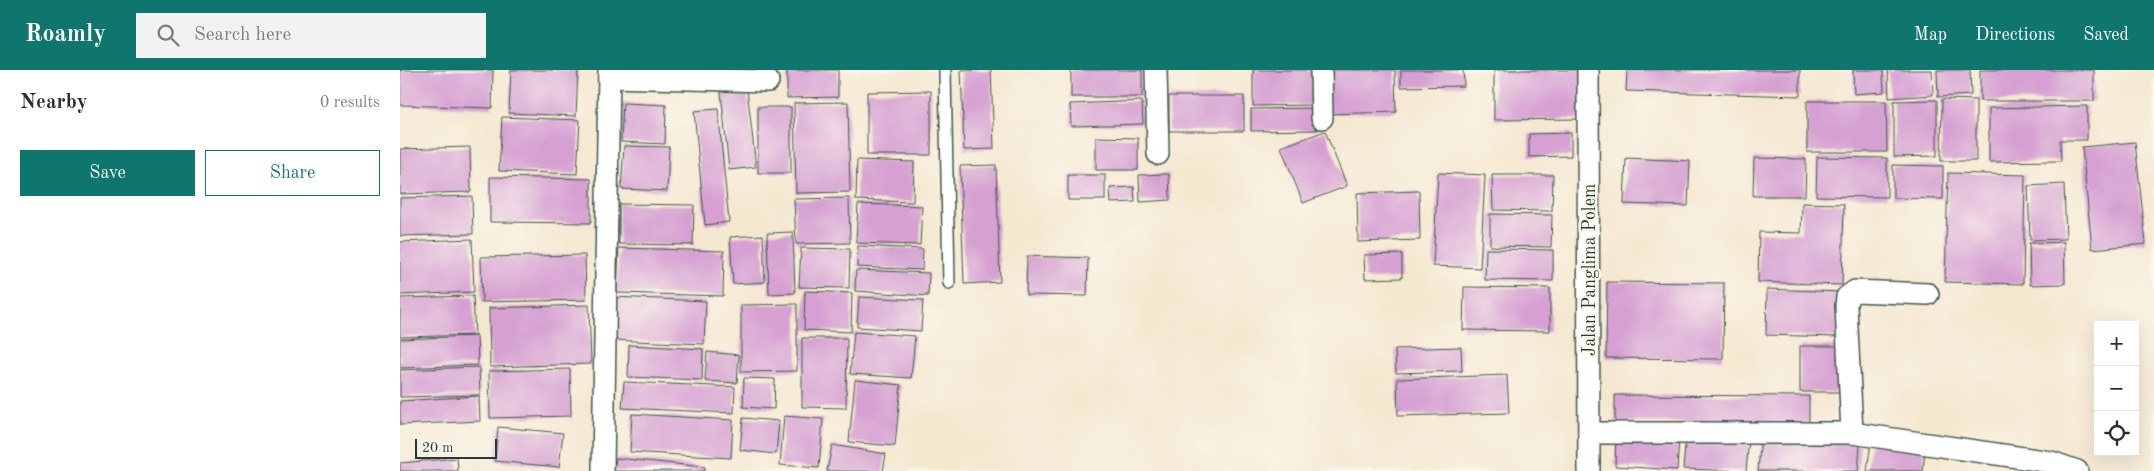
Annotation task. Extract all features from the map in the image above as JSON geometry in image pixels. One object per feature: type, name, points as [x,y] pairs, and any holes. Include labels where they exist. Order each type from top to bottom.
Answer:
[{"type":"street","points":[[1156,70],[1158,154]]},
{"type":"street","points":[[1321,70],[1322,118]]},
{"type":"street","name":"Jalan Panglima Polem","points":[[1588,70],[1589,471]]},
{"type":"street","points":[[603,471],[609,74],[768,81]]},
{"type":"street","points":[[1852,433],[1847,297],[1855,291],[1928,294]]},
{"type":"street","points":[[1589,433],[1852,433],[2051,462],[2077,471]]},
{"type":"lane","points":[[945,70],[949,283]]},
{"type":"building","points":[[400,70],[493,70],[492,108],[400,105]]},
{"type":"building","points":[[511,70],[578,70],[576,116],[509,113]]},
{"type":"building","points":[[787,70],[838,70],[838,97],[787,98]]},
{"type":"building","points":[[961,70],[991,70],[994,149],[964,150]]},
{"type":"building","points":[[1071,70],[1142,70],[1142,97],[1071,97]]},
{"type":"building","points":[[1253,70],[1315,70],[1315,105],[1253,106]]},
{"type":"building","points":[[1327,70],[1395,70],[1396,112],[1329,114]]},
{"type":"building","points":[[1401,70],[1463,70],[1464,86],[1401,87]]},
{"type":"building","points":[[1494,70],[1582,70],[1583,119],[1494,120]]},
{"type":"building","points":[[1627,70],[1800,70],[1800,96],[1626,91]]},
{"type":"building","points":[[1853,70],[1883,70],[1884,92],[1854,94]]},
{"type":"building","points":[[1888,70],[1932,70],[1933,95],[1889,98]]},
{"type":"building","points":[[1937,70],[1970,70],[1971,95],[1938,97]]},
{"type":"building","points":[[1980,70],[2094,70],[2094,101],[1980,101]]},
{"type":"building","points":[[747,89],[756,167],[729,170],[721,92]]},
{"type":"building","points":[[931,91],[931,155],[867,155],[867,92]]},
{"type":"building","points":[[1169,96],[1244,96],[1244,131],[1169,131]]},
{"type":"building","points":[[1942,99],[1976,100],[1976,161],[1941,161]]},
{"type":"building","points":[[1937,100],[1937,156],[1894,157],[1894,101]]},
{"type":"building","points":[[1142,101],[1143,124],[1071,126],[1070,104]]},
{"type":"building","points":[[1807,101],[1886,101],[1887,152],[1807,152]]},
{"type":"building","points":[[848,102],[850,192],[796,193],[794,103]]},
{"type":"building","points":[[623,103],[666,105],[665,144],[621,142]]},
{"type":"building","points":[[2087,106],[2087,140],[2060,140],[2061,161],[1989,162],[1989,108]]},
{"type":"building","points":[[758,107],[791,107],[791,173],[758,173]]},
{"type":"building","points":[[1317,108],[1317,130],[1251,131],[1251,109]]},
{"type":"building","points":[[718,109],[729,222],[705,225],[694,111]]},
{"type":"building","points":[[502,117],[580,120],[577,174],[499,171]]},
{"type":"building","points":[[1325,131],[1347,186],[1303,203],[1281,147]]},
{"type":"building","points":[[1571,133],[1571,156],[1529,157],[1529,134]]},
{"type":"building","points":[[1096,137],[1138,138],[1138,170],[1096,170]]},
{"type":"building","points":[[2135,142],[2146,244],[2092,249],[2082,147]]},
{"type":"building","points":[[624,146],[669,147],[667,191],[621,189]]},
{"type":"building","points":[[470,147],[471,192],[400,194],[400,149]]},
{"type":"building","points":[[1817,157],[1887,158],[1887,197],[1816,196]]},
{"type":"building","points":[[1626,158],[1690,161],[1688,206],[1624,204]]},
{"type":"building","points":[[1754,158],[1806,159],[1805,196],[1753,196]]},
{"type":"building","points":[[857,160],[914,162],[913,202],[856,200]]},
{"type":"building","points":[[996,165],[1000,282],[964,284],[960,166]]},
{"type":"building","points":[[1893,165],[1943,166],[1943,199],[1893,198]]},
{"type":"building","points":[[1438,173],[1485,175],[1480,268],[1433,266]]},
{"type":"building","points":[[1948,173],[2025,175],[2023,284],[1945,282]]},
{"type":"building","points":[[1169,174],[1170,200],[1140,202],[1139,175]]},
{"type":"building","points":[[1068,175],[1105,175],[1105,200],[1068,200]]},
{"type":"building","points":[[1492,175],[1553,175],[1552,211],[1493,210]]},
{"type":"building","points":[[490,177],[591,179],[591,223],[490,222]]},
{"type":"building","points":[[2064,184],[2066,239],[2030,240],[2028,186]]},
{"type":"building","points":[[1134,187],[1135,202],[1111,203],[1110,188]]},
{"type":"building","points":[[1419,191],[1420,240],[1358,242],[1357,193]]},
{"type":"building","points":[[472,196],[473,234],[400,236],[400,198]]},
{"type":"building","points":[[849,198],[850,243],[796,244],[794,199]]},
{"type":"building","points":[[1802,203],[1844,204],[1842,285],[1758,282],[1759,232],[1801,233]]},
{"type":"building","points":[[619,204],[694,205],[693,245],[619,244]]},
{"type":"building","points":[[858,204],[922,206],[920,245],[856,243]]},
{"type":"building","points":[[1490,214],[1552,215],[1551,247],[1490,246]]},
{"type":"building","points":[[793,232],[795,293],[769,294],[767,233]]},
{"type":"building","points":[[763,235],[765,282],[733,284],[730,237]]},
{"type":"building","points":[[472,239],[474,292],[400,295],[400,242]]},
{"type":"building","points":[[2064,242],[2065,284],[2030,285],[2029,243]]},
{"type":"building","points":[[858,246],[923,249],[922,270],[857,267]]},
{"type":"building","points":[[619,248],[724,251],[723,296],[617,293]]},
{"type":"building","points":[[801,248],[850,249],[849,288],[799,287]]},
{"type":"building","points":[[1486,249],[1553,250],[1553,281],[1485,280]]},
{"type":"building","points":[[1402,254],[1402,278],[1365,279],[1364,255]]},
{"type":"building","points":[[585,255],[586,300],[482,302],[481,257]]},
{"type":"building","points":[[1027,256],[1088,258],[1087,296],[1026,295]]},
{"type":"building","points":[[856,270],[929,273],[928,296],[855,291]]},
{"type":"building","points":[[1607,282],[1724,283],[1723,359],[1606,358]]},
{"type":"building","points":[[1464,287],[1550,288],[1550,331],[1463,330]]},
{"type":"building","points":[[1767,289],[1841,292],[1839,337],[1766,335]]},
{"type":"building","points":[[805,291],[852,293],[851,332],[804,330]]},
{"type":"building","points":[[473,296],[475,335],[400,337],[400,298]]},
{"type":"building","points":[[613,297],[706,301],[704,344],[612,340]]},
{"type":"building","points":[[859,297],[923,300],[921,331],[857,327]]},
{"type":"building","points":[[797,304],[797,371],[741,372],[741,305]]},
{"type":"building","points":[[589,305],[591,364],[490,367],[489,308]]},
{"type":"building","points":[[854,332],[915,336],[911,378],[850,374]]},
{"type":"building","points":[[477,336],[478,365],[400,368],[400,339]]},
{"type":"building","points":[[802,338],[847,338],[846,408],[802,407]]},
{"type":"building","points":[[629,345],[703,349],[702,380],[628,377]]},
{"type":"building","points":[[1800,346],[1841,346],[1841,392],[1800,392]]},
{"type":"building","points":[[1461,347],[1462,371],[1396,373],[1395,349]]},
{"type":"building","points":[[707,352],[739,355],[737,383],[705,381]]},
{"type":"building","points":[[479,367],[480,395],[400,397],[400,370]]},
{"type":"building","points":[[570,369],[571,416],[490,418],[489,371]]},
{"type":"building","points":[[1507,375],[1509,413],[1398,416],[1397,379]]},
{"type":"building","points":[[744,378],[775,379],[774,409],[743,407]]},
{"type":"building","points":[[855,380],[901,385],[895,446],[849,442]]},
{"type":"building","points":[[624,382],[735,387],[734,413],[622,408]]},
{"type":"building","points":[[1615,395],[1809,396],[1809,423],[1615,422]]},
{"type":"building","points":[[479,396],[480,421],[400,425],[400,401]]},
{"type":"building","points":[[632,414],[733,420],[731,458],[630,452]]},
{"type":"building","points":[[784,416],[823,419],[819,468],[780,465]]},
{"type":"building","points":[[743,418],[779,421],[776,454],[740,450]]},
{"type":"building","points":[[498,427],[563,433],[559,467],[495,461]]},
{"type":"building","points":[[1616,435],[1679,438],[1677,470],[1615,466]]},
{"type":"building","points":[[1686,435],[1749,440],[1746,471],[1683,469]]},
{"type":"building","points":[[1761,436],[1860,445],[1858,471],[1758,471]]},
{"type":"building","points":[[1871,442],[1925,450],[1923,471],[1867,471]]},
{"type":"building","points":[[832,445],[886,454],[883,471],[827,471]]},
{"type":"building","points":[[457,458],[458,471],[400,471],[400,463]]},
{"type":"building","points":[[616,458],[705,467],[704,471],[614,471]]}]
